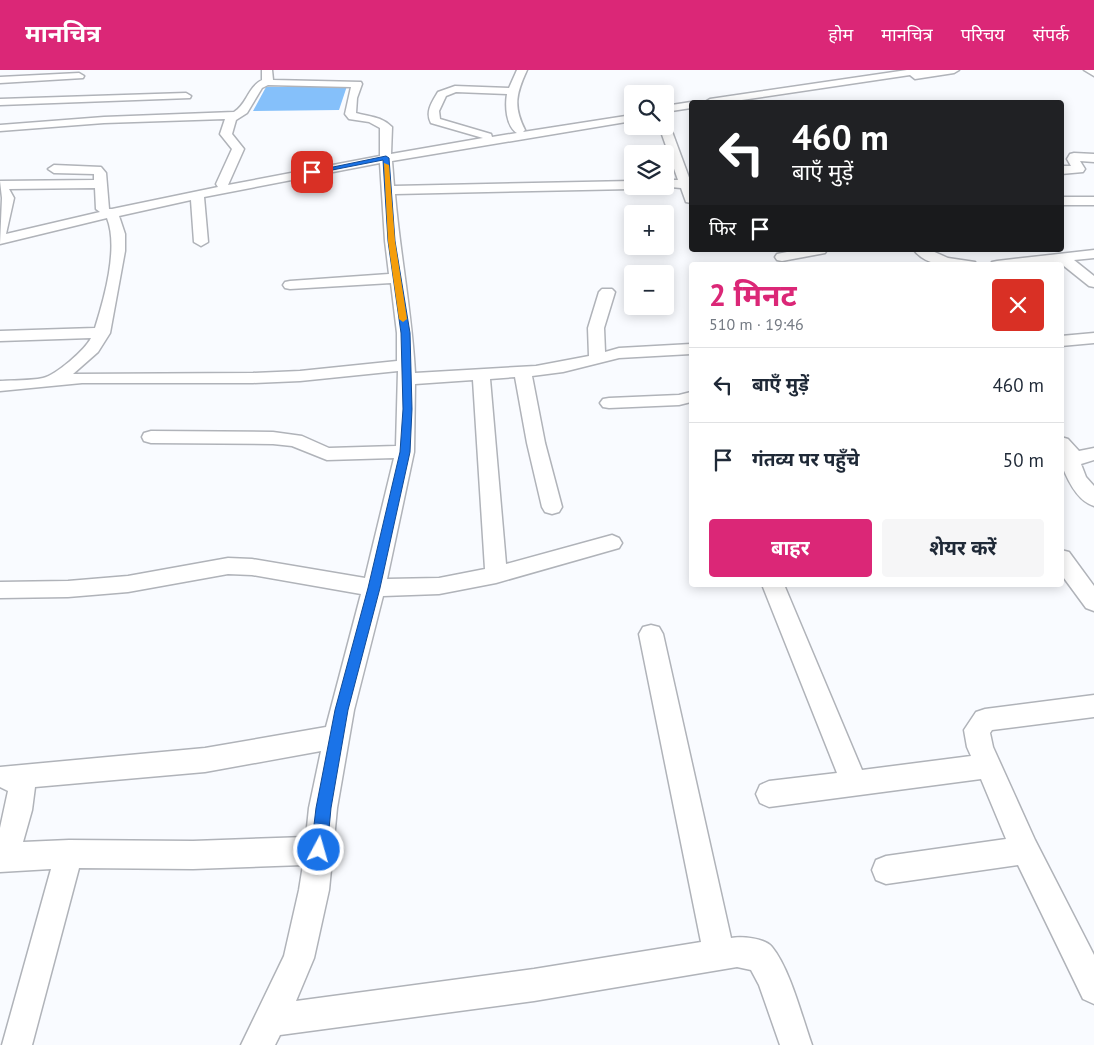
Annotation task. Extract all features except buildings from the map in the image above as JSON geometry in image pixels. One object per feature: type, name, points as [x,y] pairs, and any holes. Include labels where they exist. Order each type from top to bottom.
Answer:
[{"type":"street","points":[[0,74],[4,70]]},
{"type":"street","points":[[267,70],[267,82]]},
{"type":"street","points":[[519,130],[510,110],[513,91],[522,70]]},
{"type":"street","points":[[724,100],[927,70]]},
{"type":"street","points":[[757,100],[954,70]]},
{"type":"street","points":[[1089,70],[1094,73]]},
{"type":"street","points":[[0,80],[74,84],[99,98],[186,96]]},
{"type":"street","points":[[222,184],[238,149],[226,134],[228,123],[235,115],[243,111],[258,86],[267,82],[277,84],[359,81],[350,114],[380,122],[386,127],[385,156],[392,241],[405,333],[407,409],[405,452],[374,588],[336,737],[324,808],[314,890],[299,958],[264,1033]]},
{"type":"street","points":[[0,102],[74,84]]},
{"type":"street","points":[[487,136],[435,122],[433,112],[442,94],[455,89],[513,91]]},
{"type":"street","points":[[86,122],[99,98]]},
{"type":"street","points":[[674,108],[689,105]]},
{"type":"street","points":[[674,113],[689,110]]},
{"type":"street","points":[[0,128],[235,115]]},
{"type":"street","points":[[0,185],[8,198],[0,233],[487,136],[624,115]]},
{"type":"street","points":[[0,240],[107,211],[222,184],[385,156],[624,119]]},
{"type":"street","points":[[667,135],[689,193]]},
{"type":"street","points":[[1064,170],[1079,169],[1073,159],[1074,157],[1094,158]]},
{"type":"street","points":[[48,383],[76,365],[99,341],[117,264],[119,244],[118,228],[107,211],[100,184],[100,173],[97,170],[54,169]]},
{"type":"street","points":[[0,185],[100,184]]},
{"type":"street","points":[[674,184],[686,184]]},
{"type":"street","points":[[388,190],[624,185]]},
{"type":"street","points":[[197,194],[201,242]]},
{"type":"street","points":[[1064,200],[1094,201]]},
{"type":"street","points":[[782,257],[809,252]]},
{"type":"street","points":[[924,252],[933,258],[945,262]]},
{"type":"street","points":[[1021,262],[1094,254]]},
{"type":"street","points":[[1061,257],[1094,283]]},
{"type":"street","points":[[290,285],[397,278]]},
{"type":"street","points":[[597,357],[596,328],[607,292]]},
{"type":"street","points":[[0,336],[102,333]]},
{"type":"street","points":[[1065,337],[1094,338]]},
{"type":"street","points":[[0,386],[48,383],[82,378],[281,377],[405,372],[481,374],[523,372],[563,367],[597,357],[642,350],[689,351]]},
{"type":"street","points":[[523,372],[536,443],[552,507]]},
{"type":"street","points":[[481,374],[496,574]]},
{"type":"street","points":[[609,403],[679,400],[689,398]]},
{"type":"street","points":[[151,437],[273,438],[295,440],[327,454],[405,452]]},
{"type":"street","points":[[1064,446],[1075,458]]},
{"type":"street","points":[[1094,454],[1075,458],[1071,463],[1077,479],[1094,499]]},
{"type":"street","points":[[0,590],[68,589],[128,584],[228,566],[252,567],[374,588],[440,586],[496,574],[612,543]]},
{"type":"street","points":[[1064,562],[1094,602]]},
{"type":"street","points":[[774,587],[854,783]]},
{"type":"street","points":[[651,634],[719,954]]},
{"type":"street","points":[[1094,706],[985,720],[978,730],[980,747],[1025,850],[1094,988]]},
{"type":"street","points":[[7,777],[205,760],[336,737]]},
{"type":"street","points":[[769,794],[988,766]]},
{"type":"street","points":[[7,777],[21,781],[23,793],[19,812],[2,858],[70,854],[231,855],[319,850]]},
{"type":"street","points":[[886,870],[1025,850]]},
{"type":"street","points":[[18,1043],[70,854]]},
{"type":"street","points":[[264,1033],[534,985],[737,952],[760,956],[772,978],[796,1045]]},
{"type":"water","points":[[347,86],[339,110],[253,111],[266,87]]},
{"type":"slow traffic","points":[[386,165],[392,241],[403,319]]},
{"type":"route","points":[[312,172],[386,158],[392,241],[405,333],[407,409],[405,452],[374,588],[342,710],[324,808],[319,850]]}]
